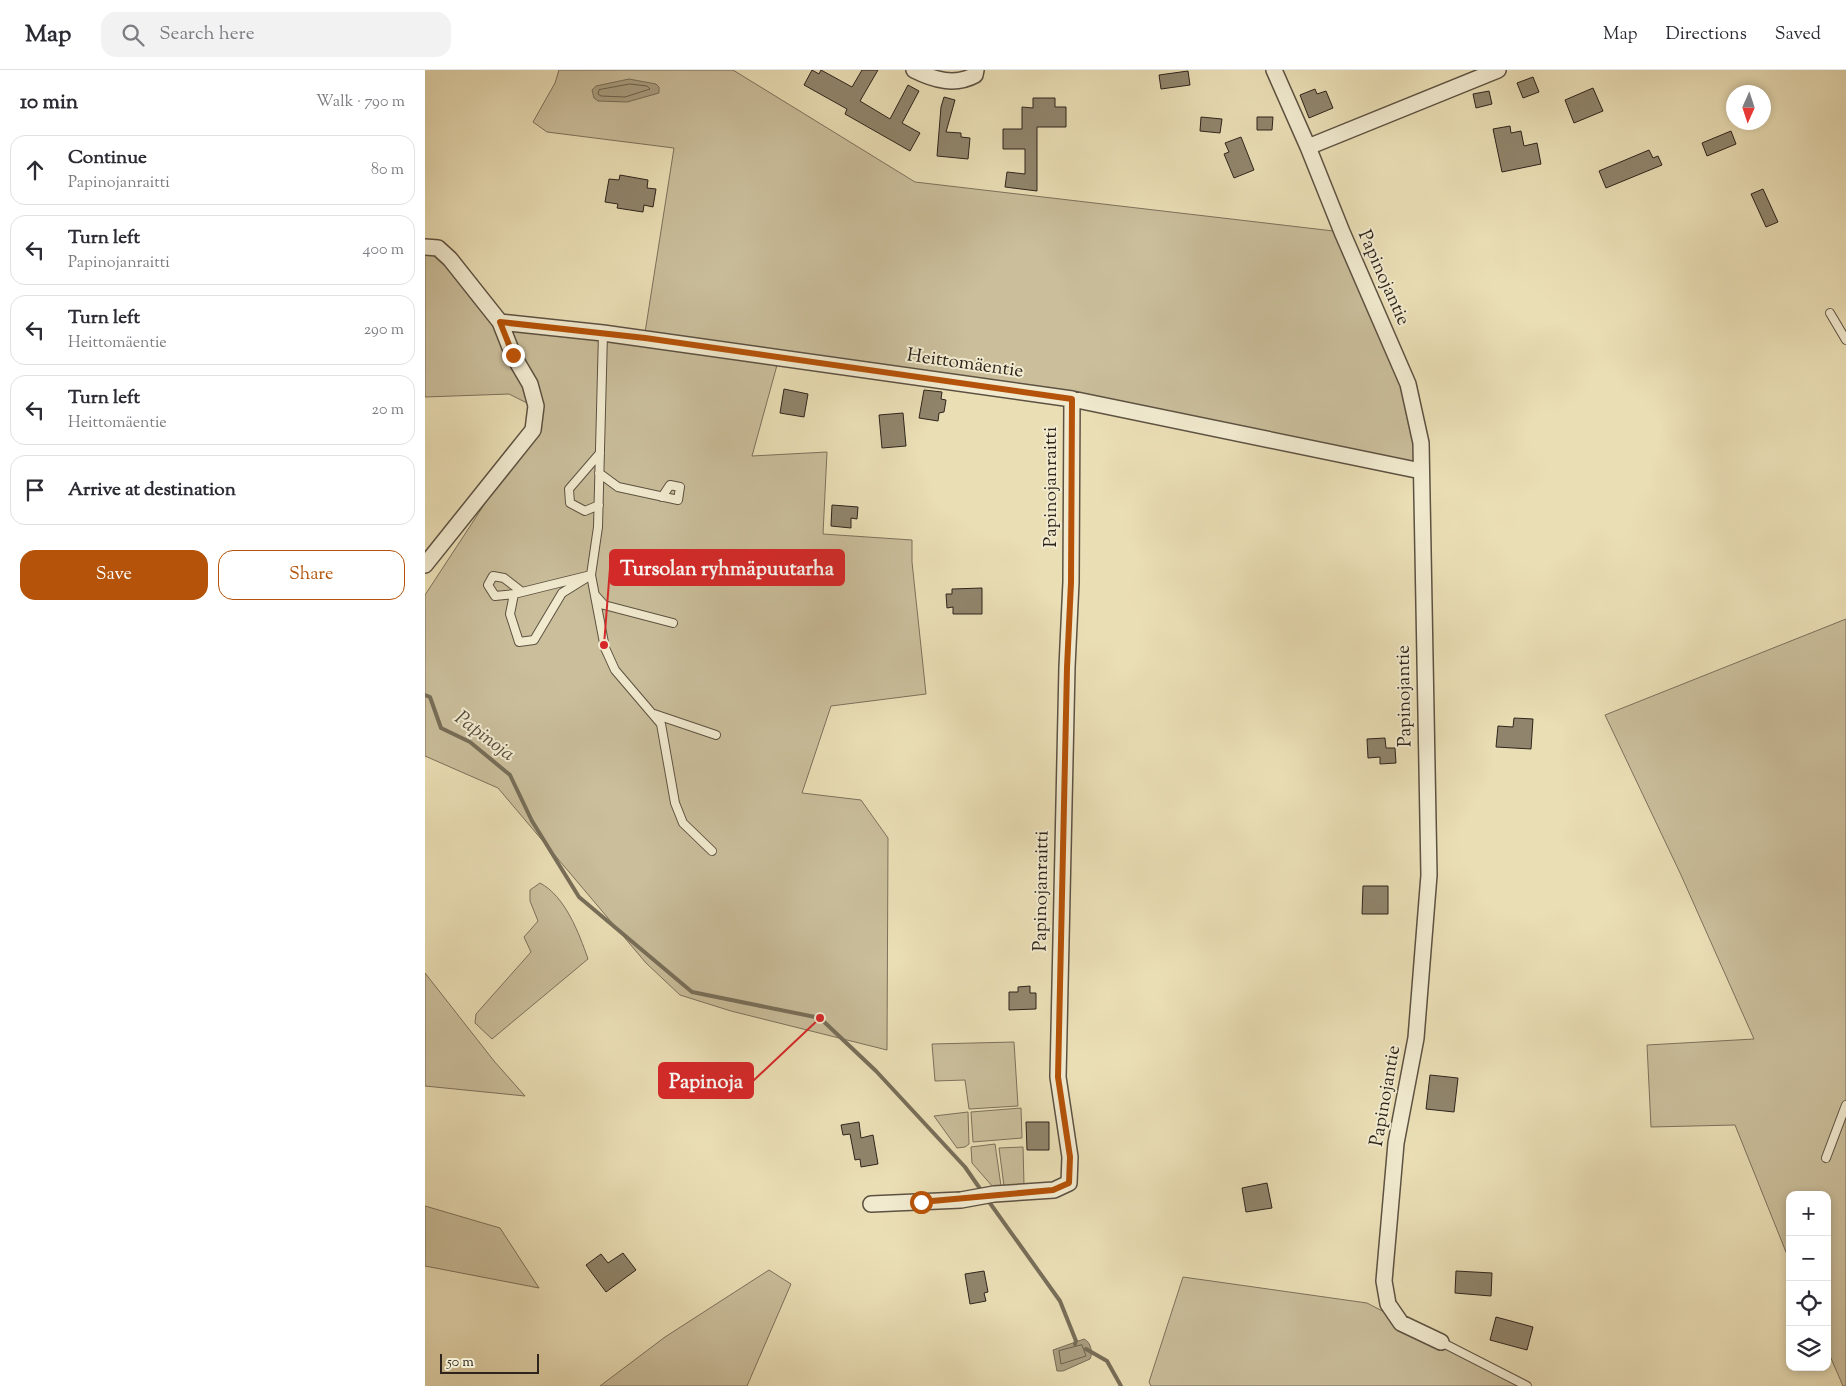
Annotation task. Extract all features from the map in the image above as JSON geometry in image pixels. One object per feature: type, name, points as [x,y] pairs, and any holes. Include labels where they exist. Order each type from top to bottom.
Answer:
[{"type":"street","points":[[914,70],[933,79],[963,81],[975,72]]},
{"type":"street","name":"Papinojantie","points":[[1274,70],[1308,147],[1341,232],[1408,384],[1421,443],[1429,875],[1416,1038],[1396,1143],[1384,1281],[1389,1304],[1401,1323],[1441,1342]]},
{"type":"street","points":[[1308,147],[1498,70]]},
{"type":"street","points":[[425,247],[438,248],[450,259],[500,322],[513,355],[530,384],[536,406],[533,430],[425,565]]},
{"type":"street","name":"Heittomäentie","points":[[500,322],[603,333],[1072,399],[1421,471]]},
{"type":"street","name":"Papinojanraitti","points":[[871,1204],[1053,1190],[1069,1183],[1070,1157],[1058,1077],[1067,668],[1071,582],[1072,399]]},
{"type":"lane","points":[[1830,312],[1846,340]]},
{"type":"lane","points":[[603,333],[599,527],[591,575],[605,648],[615,670],[661,724],[675,803],[683,824],[712,852]]},
{"type":"lane","points":[[599,505],[585,511],[569,503],[569,489],[600,453]]},
{"type":"lane","points":[[599,473],[618,487],[662,497]]},
{"type":"lane","points":[[591,575],[562,593],[534,640],[519,642],[511,614],[518,593],[591,575]]},
{"type":"lane","points":[[595,594],[604,605],[673,623]]},
{"type":"lane","points":[[652,714],[716,736]]},
{"type":"lane","points":[[1826,1158],[1846,1105]]},
{"type":"lane","name":"Papinojantie","points":[[1441,1342],[1527,1386]]},
{"type":"shaded area","points":[[559,70],[733,70],[915,182],[1342,232],[1408,384],[1421,471],[1072,399],[779,358],[752,456],[827,452],[823,534],[912,540],[912,562],[926,694],[831,706],[802,793],[861,800],[888,838],[887,1050],[731,1011],[680,995],[646,963],[498,788],[425,756],[425,595],[533,430],[536,406],[500,322],[644,339],[674,148],[547,132],[533,122],[555,83]]},
{"type":"shaded area","points":[[425,252],[434,254],[447,265],[496,327],[527,389],[531,405],[509,394],[425,397]]},
{"type":"shaded area","points":[[1846,619],[1846,1386],[1843,1386],[1831,1358],[1831,1191],[1786,1191],[1786,1252],[1735,1125],[1651,1127],[1647,1045],[1754,1039],[1681,875],[1605,715]]},
{"type":"shaded area","points":[[540,883],[549,889],[564,906],[588,959],[492,1039],[475,1023],[476,1014],[531,952],[524,937],[538,921],[530,901],[530,890]]},
{"type":"shaded area","points":[[425,973],[494,1061],[525,1096],[425,1086]]},
{"type":"shaded area","points":[[1014,1042],[1018,1106],[969,1109],[965,1080],[935,1081],[932,1044]]},
{"type":"shaded area","points":[[1021,1108],[1022,1138],[973,1142],[971,1112]]},
{"type":"shaded area","points":[[968,1112],[969,1144],[965,1147],[957,1148],[934,1116]]},
{"type":"shaded area","points":[[995,1144],[1001,1186],[993,1187],[972,1163],[971,1147]]},
{"type":"shaded area","points":[[1023,1147],[1024,1185],[1004,1186],[999,1148]]},
{"type":"shaded area","points":[[425,1206],[500,1228],[539,1288],[425,1266]]},
{"type":"shaded area","points":[[769,1270],[791,1284],[747,1386],[600,1386],[665,1337]]},
{"type":"shaded area","points":[[1183,1277],[1367,1303],[1527,1386],[1151,1386],[1149,1382]]},
{"type":"water","points":[[629,79],[656,84],[659,87],[659,93],[627,102],[598,101],[594,98],[592,90],[596,86]]},
{"type":"water","points":[[1084,1339],[1091,1348],[1090,1359],[1063,1371],[1057,1371],[1053,1350]]},
{"type":"building","points":[[812,70],[819,74],[821,70],[852,87],[862,70],[878,70],[860,101],[890,119],[908,85],[919,91],[902,123],[920,133],[910,151],[845,114],[847,109],[804,85]]},
{"type":"building","points":[[1188,71],[1190,85],[1161,89],[1159,75]]},
{"type":"building","points":[[1533,77],[1539,92],[1523,98],[1517,83]]},
{"type":"building","points":[[1593,88],[1603,111],[1574,123],[1565,100]]},
{"type":"building","points":[[1315,89],[1317,94],[1326,91],[1333,108],[1309,118],[1300,95]]},
{"type":"building","points":[[1489,91],[1492,104],[1476,108],[1473,94]]},
{"type":"building","points":[[944,97],[955,100],[946,132],[961,133],[961,137],[970,138],[968,159],[937,156],[941,107]]},
{"type":"building","points":[[1033,98],[1055,98],[1055,107],[1066,107],[1066,127],[1037,127],[1037,191],[1005,187],[1007,172],[1025,174],[1025,149],[1003,149],[1003,129],[1022,129],[1022,107],[1033,108]]},
{"type":"building","points":[[1201,117],[1222,119],[1220,133],[1200,131]]},
{"type":"building","points":[[1257,117],[1273,117],[1272,130],[1257,130]]},
{"type":"building","points":[[1510,126],[1511,133],[1521,131],[1524,146],[1537,143],[1541,164],[1502,172],[1493,129]]},
{"type":"building","points":[[1731,131],[1736,144],[1707,156],[1702,143]]},
{"type":"building","points":[[1241,137],[1254,170],[1234,178],[1224,154],[1229,152],[1225,143]]},
{"type":"building","points":[[1649,150],[1653,158],[1658,156],[1662,165],[1606,188],[1599,171]]},
{"type":"building","points":[[620,175],[648,180],[647,188],[656,189],[653,207],[644,205],[643,212],[617,208],[618,204],[605,202],[609,179],[619,180]]},
{"type":"building","points":[[1763,189],[1778,222],[1766,227],[1751,194]]},
{"type":"building","points":[[784,389],[808,394],[804,417],[780,413]]},
{"type":"building","points":[[924,390],[942,392],[941,399],[946,400],[944,412],[939,413],[938,421],[919,418]]},
{"type":"building","points":[[903,413],[906,446],[882,448],[879,415]]},
{"type":"building","points":[[832,505],[858,507],[857,519],[851,518],[851,528],[831,526]]},
{"type":"building","points":[[982,588],[982,614],[953,614],[953,607],[947,608],[946,594],[952,594],[952,589]]},
{"type":"building","points":[[1514,718],[1533,719],[1531,749],[1496,747],[1498,726],[1513,727]]},
{"type":"building","points":[[1385,738],[1386,748],[1395,748],[1396,763],[1380,764],[1380,757],[1368,758],[1367,739]]},
{"type":"building","points":[[1363,886],[1388,886],[1388,914],[1362,914]]},
{"type":"building","points":[[1030,986],[1030,993],[1036,993],[1036,1009],[1009,1010],[1009,992],[1018,992],[1018,987]]},
{"type":"building","points":[[1430,1075],[1458,1078],[1454,1112],[1426,1109]]},
{"type":"building","points":[[859,1122],[861,1138],[873,1135],[878,1164],[861,1167],[860,1159],[855,1160],[850,1134],[843,1135],[841,1125]]},
{"type":"building","points":[[1026,1122],[1049,1122],[1049,1150],[1027,1150]]},
{"type":"building","points":[[1267,1183],[1272,1208],[1246,1212],[1242,1188]]},
{"type":"building","points":[[623,1253],[636,1270],[606,1292],[586,1265],[601,1254],[608,1263]]},
{"type":"building","points":[[984,1271],[988,1292],[984,1293],[986,1301],[970,1304],[965,1274]]},
{"type":"building","points":[[1456,1271],[1492,1273],[1491,1296],[1455,1293]]},
{"type":"building","points":[[1496,1317],[1533,1327],[1527,1350],[1490,1340]]},
{"type":"waterway","name":"Papinoja","points":[[425,695],[430,697],[441,728],[470,742],[510,775],[532,821],[579,897],[692,992],[820,1018],[876,1071],[965,1167],[983,1193]]},
{"type":"waterway","name":"Papinoja","points":[[987,1199],[1060,1301],[1076,1341],[1075,1344]]},
{"type":"waterway","name":"Papinoja","points":[[1086,1349],[1107,1361],[1121,1386]]},
{"type":"place","name":"Tursolan ryhmäpuutarha","points":[[604,645]]},
{"type":"place","name":"Papinoja","points":[[820,1018]]},
{"type":"route","points":[[513,355],[500,322],[645,338],[1072,399],[1071,582],[1067,668],[1058,1077],[1070,1157],[1069,1183],[1053,1190],[994,1194],[961,1200],[921,1202]]}]
